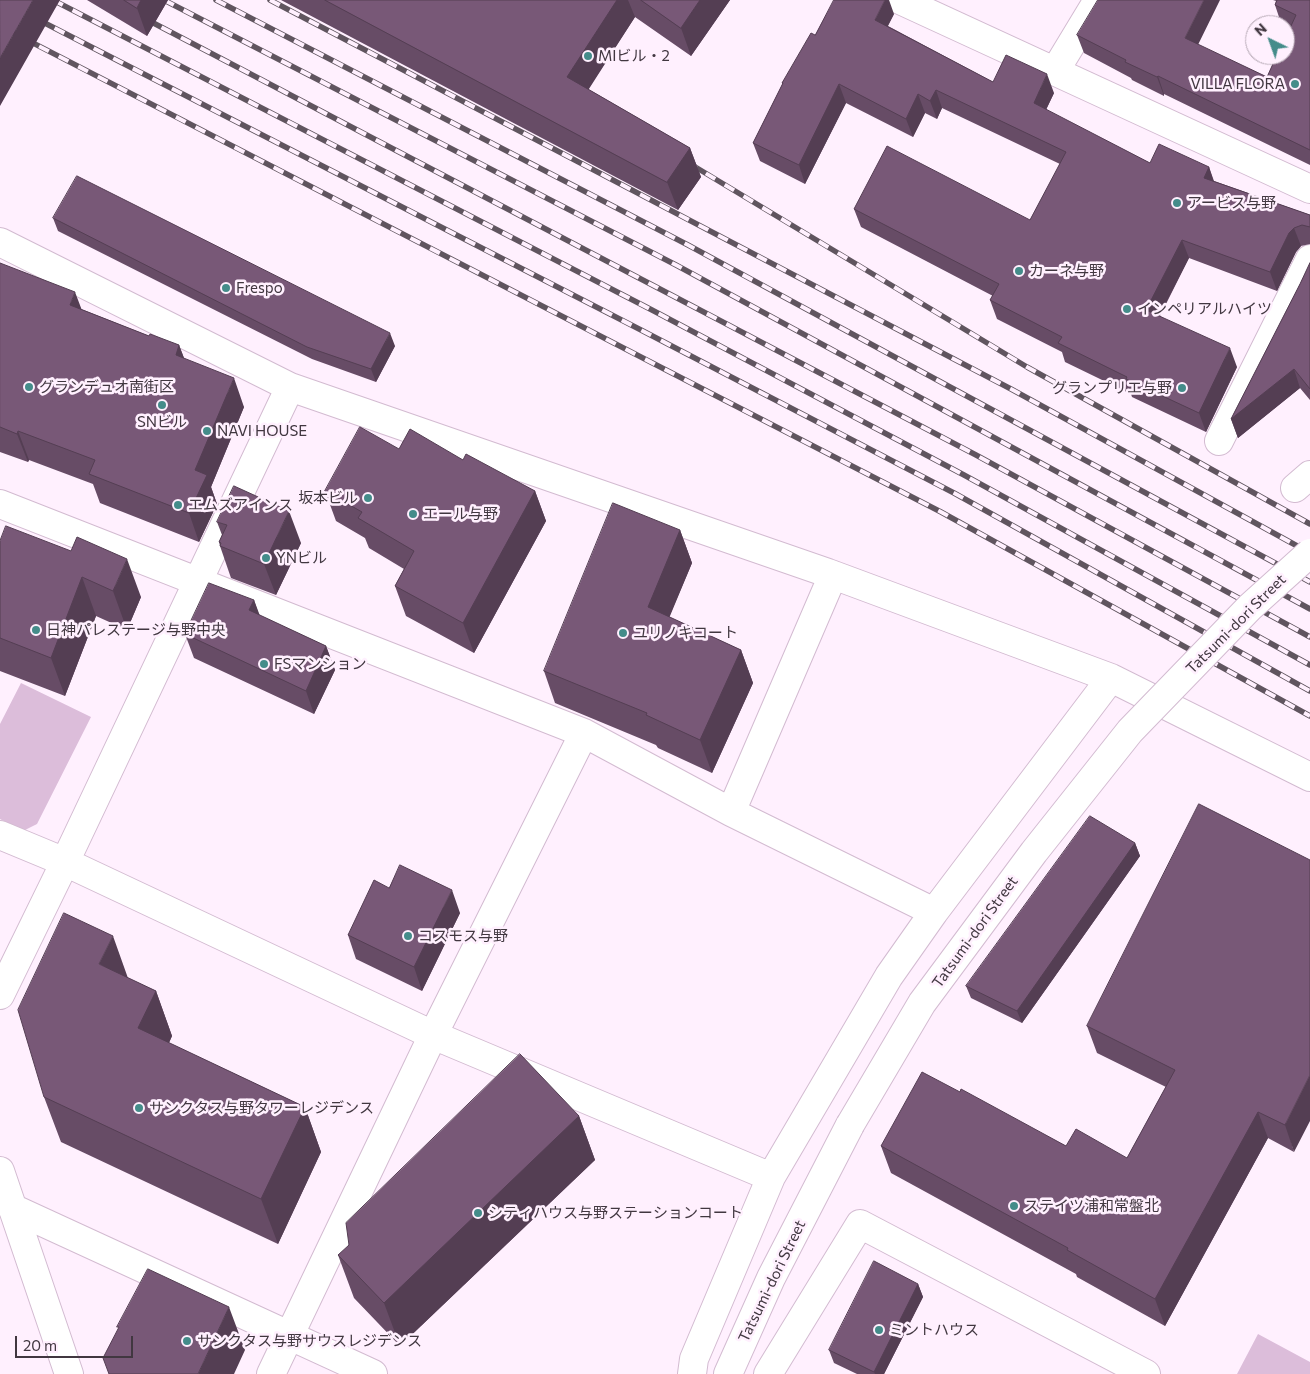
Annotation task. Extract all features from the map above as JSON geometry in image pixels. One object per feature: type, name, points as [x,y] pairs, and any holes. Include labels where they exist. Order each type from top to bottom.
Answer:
[{"type":"street","points":[[900,0],[1310,189]]},
{"type":"street","points":[[1055,71],[1098,0]]},
{"type":"street","points":[[0,242],[290,387],[833,575],[1111,678],[1310,776]]},
{"type":"street","points":[[1220,441],[1310,259]]},
{"type":"street","points":[[0,995],[290,387]]},
{"type":"street","points":[[0,504],[584,733],[731,812],[934,912]]},
{"type":"street","name":"Tatsumi-dori Street","points":[[728,1374],[771,1278],[850,1125],[922,1003],[1034,852],[1130,731],[1250,607],[1310,553]]},
{"type":"street","points":[[731,812],[833,575]]},
{"type":"street","points":[[692,1374],[694,1359],[771,1177],[889,976],[934,912],[1111,678]]},
{"type":"street","points":[[271,1374],[433,1035],[584,733]]},
{"type":"street","points":[[0,836],[65,862],[433,1035],[771,1177]]},
{"type":"street","points":[[0,1171],[69,1374]]},
{"type":"street","points":[[12,1208],[373,1374]]},
{"type":"street","points":[[768,1374],[860,1224],[1146,1374]]},
{"type":"shaded area","points":[[21,683],[91,717],[37,824],[23,831],[0,819],[0,724]]},
{"type":"shaded area","points":[[1258,1334],[1310,1362],[1310,1374],[1237,1374]]},
{"type":"building","points":[[0,0],[33,0],[0,58]]},
{"type":"building","points":[[124,0],[141,0],[137,8]]},
{"type":"building","points":[[325,0],[617,0],[567,77],[690,148],[667,182]]},
{"type":"building","points":[[641,0],[700,0],[681,28]]},
{"type":"building","points":[[834,0],[885,0],[875,20],[993,82],[1006,55],[1047,74],[1034,103],[1150,163],[1159,144],[1209,167],[1204,178],[1310,215],[1310,227],[1302,225],[1294,228],[1289,233],[1270,272],[1182,240],[1146,310],[1230,348],[1199,413],[1126,379],[1127,377],[1058,343],[1062,337],[990,300],[999,284],[854,209],[887,146],[1030,220],[1066,152],[936,90],[930,101],[918,94],[906,119],[839,84],[799,165],[753,143],[782,83],[811,33],[815,35]]},
{"type":"building","points":[[1098,0],[1204,0],[1185,38],[1267,77],[1272,65],[1295,65],[1296,15],[1275,5],[1277,0],[1310,0],[1310,150],[1158,76],[1125,62],[1126,60],[1077,35]]},
{"type":"building","name":"Frespo","points":[[77,176],[390,333],[371,369],[307,347],[53,218]]},
{"type":"building","points":[[0,263],[75,292],[70,305],[149,336],[150,334],[179,345],[176,355],[234,378],[195,470],[207,475],[189,513],[89,474],[95,460],[18,431],[17,434],[0,427]]},
{"type":"building","points":[[1310,263],[1310,389],[1294,369],[1231,419],[1300,284]]},
{"type":"building","points":[[360,427],[399,449],[410,429],[463,460],[466,454],[535,491],[463,623],[395,586],[414,551],[358,518],[362,512],[325,491]]},
{"type":"building","points":[[234,486],[289,511],[264,564],[220,546],[221,543],[219,542],[227,525],[217,522]]},
{"type":"building","points":[[613,503],[680,530],[648,607],[741,650],[700,740],[646,715],[647,713],[544,671]]},
{"type":"building","points":[[6,526],[71,551],[77,537],[127,559],[113,591],[82,577],[51,658],[0,638],[0,541]]},
{"type":"building","points":[[209,583],[254,600],[249,610],[326,646],[306,691],[185,634]]},
{"type":"building","points":[[1199,804],[1310,860],[1310,1075],[1285,1125],[1258,1112],[1155,1299],[1067,1250],[1068,1248],[881,1146],[922,1072],[960,1092],[961,1089],[1066,1146],[1076,1129],[1127,1158],[1175,1070],[1087,1026]]},
{"type":"building","points":[[1090,816],[1135,843],[1017,1011],[966,986]]},
{"type":"building","points":[[400,865],[452,890],[414,967],[348,935],[374,880],[389,888]]},
{"type":"building","name":"サンクタス与野タワーレジデンス","points":[[64,913],[113,936],[99,964],[156,991],[138,1028],[305,1107],[261,1199],[44,1097],[18,1010]]},
{"type":"building","points":[[520,1054],[579,1116],[384,1303],[338,1255],[349,1245],[346,1223]]},
{"type":"building","name":"ミントハウス","points":[[874,1261],[918,1284],[874,1372],[829,1350]]},
{"type":"building","points":[[148,1269],[229,1307],[198,1374],[109,1374],[103,1358]]},
{"type":"railway","points":[[53,0],[652,310],[964,475],[1310,665]]},
{"type":"railway","points":[[164,0],[676,265],[1310,609]]},
{"type":"railway","points":[[216,0],[688,245],[1310,582]]},
{"type":"railway","points":[[270,0],[1011,389],[1310,553]]},
{"type":"railway","points":[[142,17],[976,455],[1310,637]]},
{"type":"railway","points":[[35,18],[954,493],[1310,691]]},
{"type":"railway","points":[[0,26],[941,512],[1310,716]]},
{"type":"railway","points":[[687,162],[1027,367],[1310,524]]},
{"type":"place","name":"MIビル・2","points":[[588,56]]},
{"type":"place","name":"VILLA FLORA","points":[[1295,84]]},
{"type":"place","name":"アービス与野","points":[[1177,203]]},
{"type":"place","name":"カーネ与野","points":[[1019,271]]},
{"type":"place","name":"Frespo","points":[[226,288]]},
{"type":"place","name":"インペリアルハイツ","points":[[1127,309]]},
{"type":"place","name":"グランデュオ南街区","points":[[29,387]]},
{"type":"place","name":"グランプリエ与野","points":[[1182,388]]},
{"type":"place","name":"SNビル","points":[[162,405]]},
{"type":"place","name":"NAVI HOUSE","points":[[207,431]]},
{"type":"place","name":"坂本ビル","points":[[368,498]]},
{"type":"place","name":"エムズアインス","points":[[178,505]]},
{"type":"place","name":"エール与野","points":[[413,514]]},
{"type":"place","name":"YNビル","points":[[266,558]]},
{"type":"place","name":"日神パレステージ与野中央","points":[[36,630]]},
{"type":"place","name":"ユリノキコート","points":[[623,633]]},
{"type":"place","name":"FSマンション","points":[[264,664]]},
{"type":"place","name":"コスモス与野","points":[[408,936]]},
{"type":"place","name":"サンクタス与野タワーレジデンス","points":[[139,1108]]},
{"type":"place","name":"ステイツ浦和常盤北","points":[[1014,1206]]},
{"type":"place","name":"シティハウス与野ステーションコート","points":[[478,1213]]},
{"type":"place","name":"ミントハウス","points":[[879,1330]]},
{"type":"place","name":"サンクタス与野サウスレジデンス","points":[[187,1341]]}]
